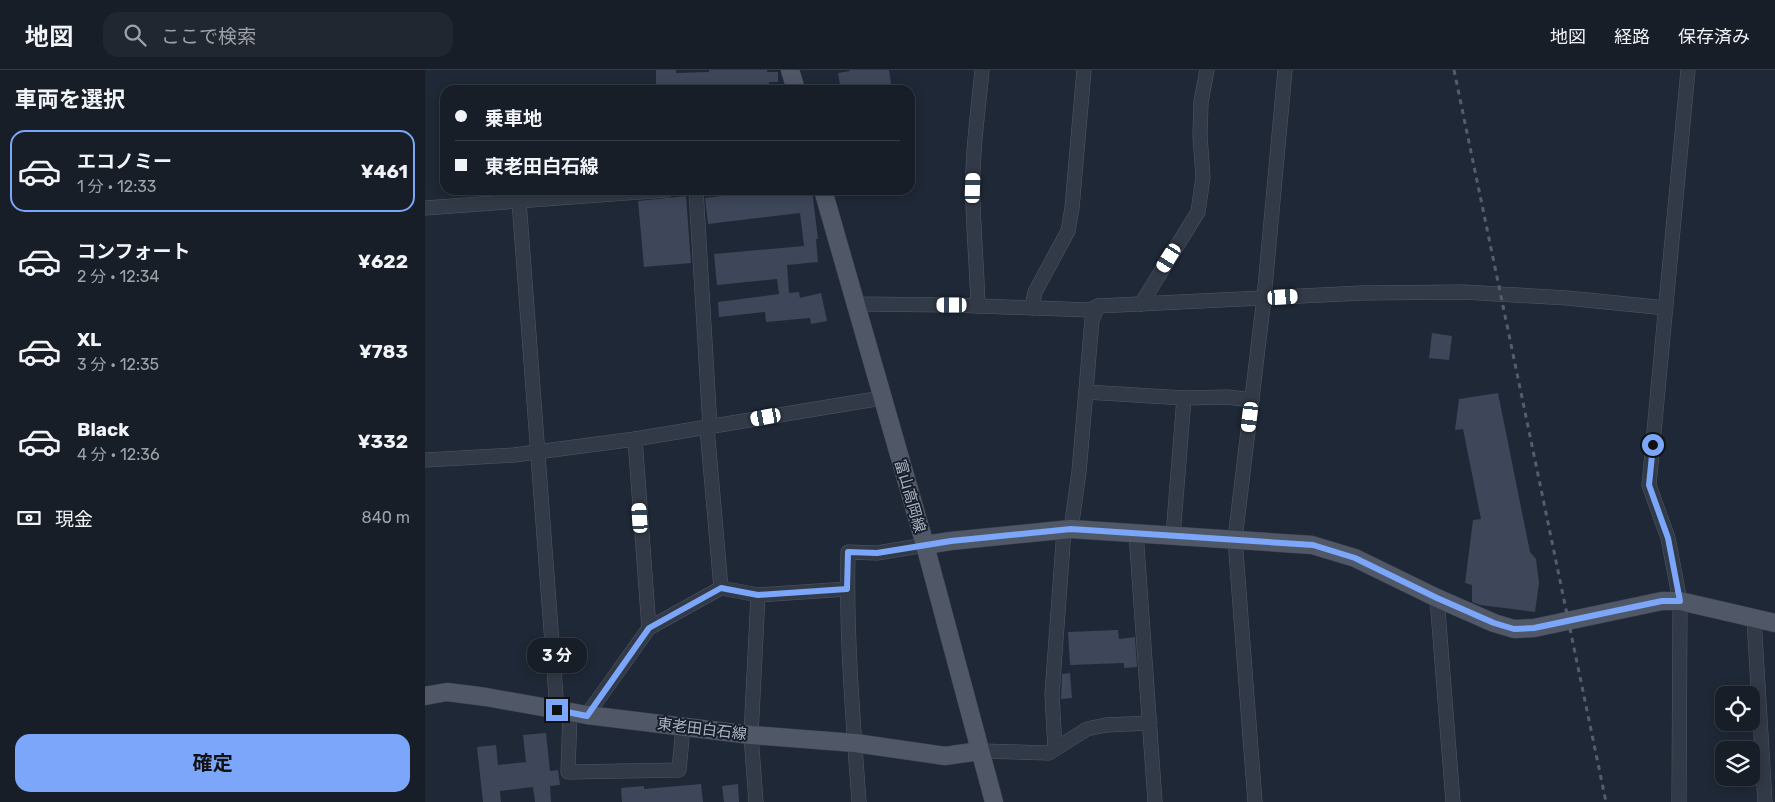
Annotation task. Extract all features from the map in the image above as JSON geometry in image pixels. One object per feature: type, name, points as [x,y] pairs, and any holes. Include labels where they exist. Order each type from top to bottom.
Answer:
[{"type":"main road","points":[[790,70],[794,85]]},
{"type":"main road","name":"富山高岡線","points":[[824,195],[925,546],[994,802]]},
{"type":"main road","points":[[925,546],[951,541],[1068,530],[1313,545],[1355,558],[1437,598],[1494,623],[1514,629],[1534,628],[1662,601],[1680,601],[1775,624]]},
{"type":"main road","name":"東老田白石線","points":[[425,696],[447,692],[486,697],[571,713],[751,735],[855,743],[945,756],[980,751]]},
{"type":"street","points":[[979,306],[973,202],[974,160],[982,70]]},
{"type":"street","points":[[1031,308],[1035,292],[1068,231],[1072,208],[1084,70]]},
{"type":"street","points":[[1141,304],[1198,212],[1203,177],[1201,102],[1207,70]]},
{"type":"street","points":[[1255,802],[1235,539],[1263,298],[1285,70]]},
{"type":"street","points":[[1679,802],[1680,601],[1668,538],[1649,485],[1688,70]]},
{"type":"street","points":[[425,208],[600,195]]},
{"type":"street","points":[[696,195],[709,427],[721,588]]},
{"type":"street","points":[[519,201],[538,452],[571,713],[568,772],[679,770],[683,727]]},
{"type":"street","points":[[855,304],[1090,310],[1099,306],[1362,293],[1463,292],[1666,308]]},
{"type":"street","points":[[1055,749],[1051,694],[1068,530],[1079,472],[1092,320],[1099,306]]},
{"type":"street","points":[[1086,392],[1184,398],[1227,397],[1252,400]]},
{"type":"street","points":[[425,460],[538,452],[635,440],[882,398]]},
{"type":"street","points":[[1173,536],[1184,398]]},
{"type":"street","points":[[635,440],[649,628]]},
{"type":"street","points":[[1136,533],[1155,802]]},
{"type":"street","points":[[859,802],[847,589],[848,552],[877,553],[925,546]]},
{"type":"street","points":[[571,713],[649,628],[721,588],[758,595],[847,589]]},
{"type":"street","points":[[757,802],[751,735],[758,595]]},
{"type":"street","points":[[1437,598],[1453,802]]},
{"type":"street","points":[[1754,618],[1765,802]]},
{"type":"street","points":[[980,751],[1049,753],[1087,729],[1106,725],[1150,723]]},
{"type":"building","points":[[656,70],[676,70],[676,73],[709,72],[709,70],[767,70],[767,72],[778,72],[778,82],[769,82],[769,85],[656,85]]},
{"type":"building","points":[[889,70],[891,85],[840,85],[838,73]]},
{"type":"building","points":[[730,195],[813,195],[818,239],[816,239],[818,262],[787,265],[789,293],[799,292],[800,298],[821,293],[827,321],[811,324],[810,318],[766,322],[765,312],[719,317],[718,302],[779,294],[777,279],[717,285],[714,254],[804,246],[800,213],[708,224],[705,198]]},
{"type":"building","points":[[686,196],[691,263],[644,267],[638,201]]},
{"type":"building","points":[[1432,333],[1452,336],[1449,360],[1429,358]]},
{"type":"building","points":[[1498,393],[1530,552],[1536,559],[1539,583],[1535,612],[1480,605],[1472,602],[1472,585],[1465,583],[1473,520],[1481,519],[1463,429],[1455,430],[1459,399]]},
{"type":"building","points":[[1118,630],[1119,639],[1135,637],[1137,667],[1124,668],[1124,663],[1070,665],[1068,632]]},
{"type":"building","points":[[1070,673],[1072,698],[1061,699],[1062,674]]},
{"type":"building","points":[[546,733],[550,771],[558,770],[560,785],[550,786],[551,802],[535,802],[533,787],[500,791],[501,802],[483,802],[477,747],[496,745],[498,765],[526,762],[523,735]]},
{"type":"building","points":[[701,784],[703,802],[622,802],[621,788],[644,786],[644,789]]},
{"type":"building","points":[[738,784],[739,802],[724,802],[722,786]]},
{"type":"railway","points":[[1454,70],[1606,802]]},
{"type":"route","points":[[557,710],[587,716],[649,628],[721,588],[758,595],[847,589],[848,552],[877,553],[951,541],[1071,529],[1313,545],[1355,558],[1437,598],[1494,623],[1514,629],[1534,628],[1662,601],[1680,601],[1668,538],[1649,485],[1653,445]]}]
